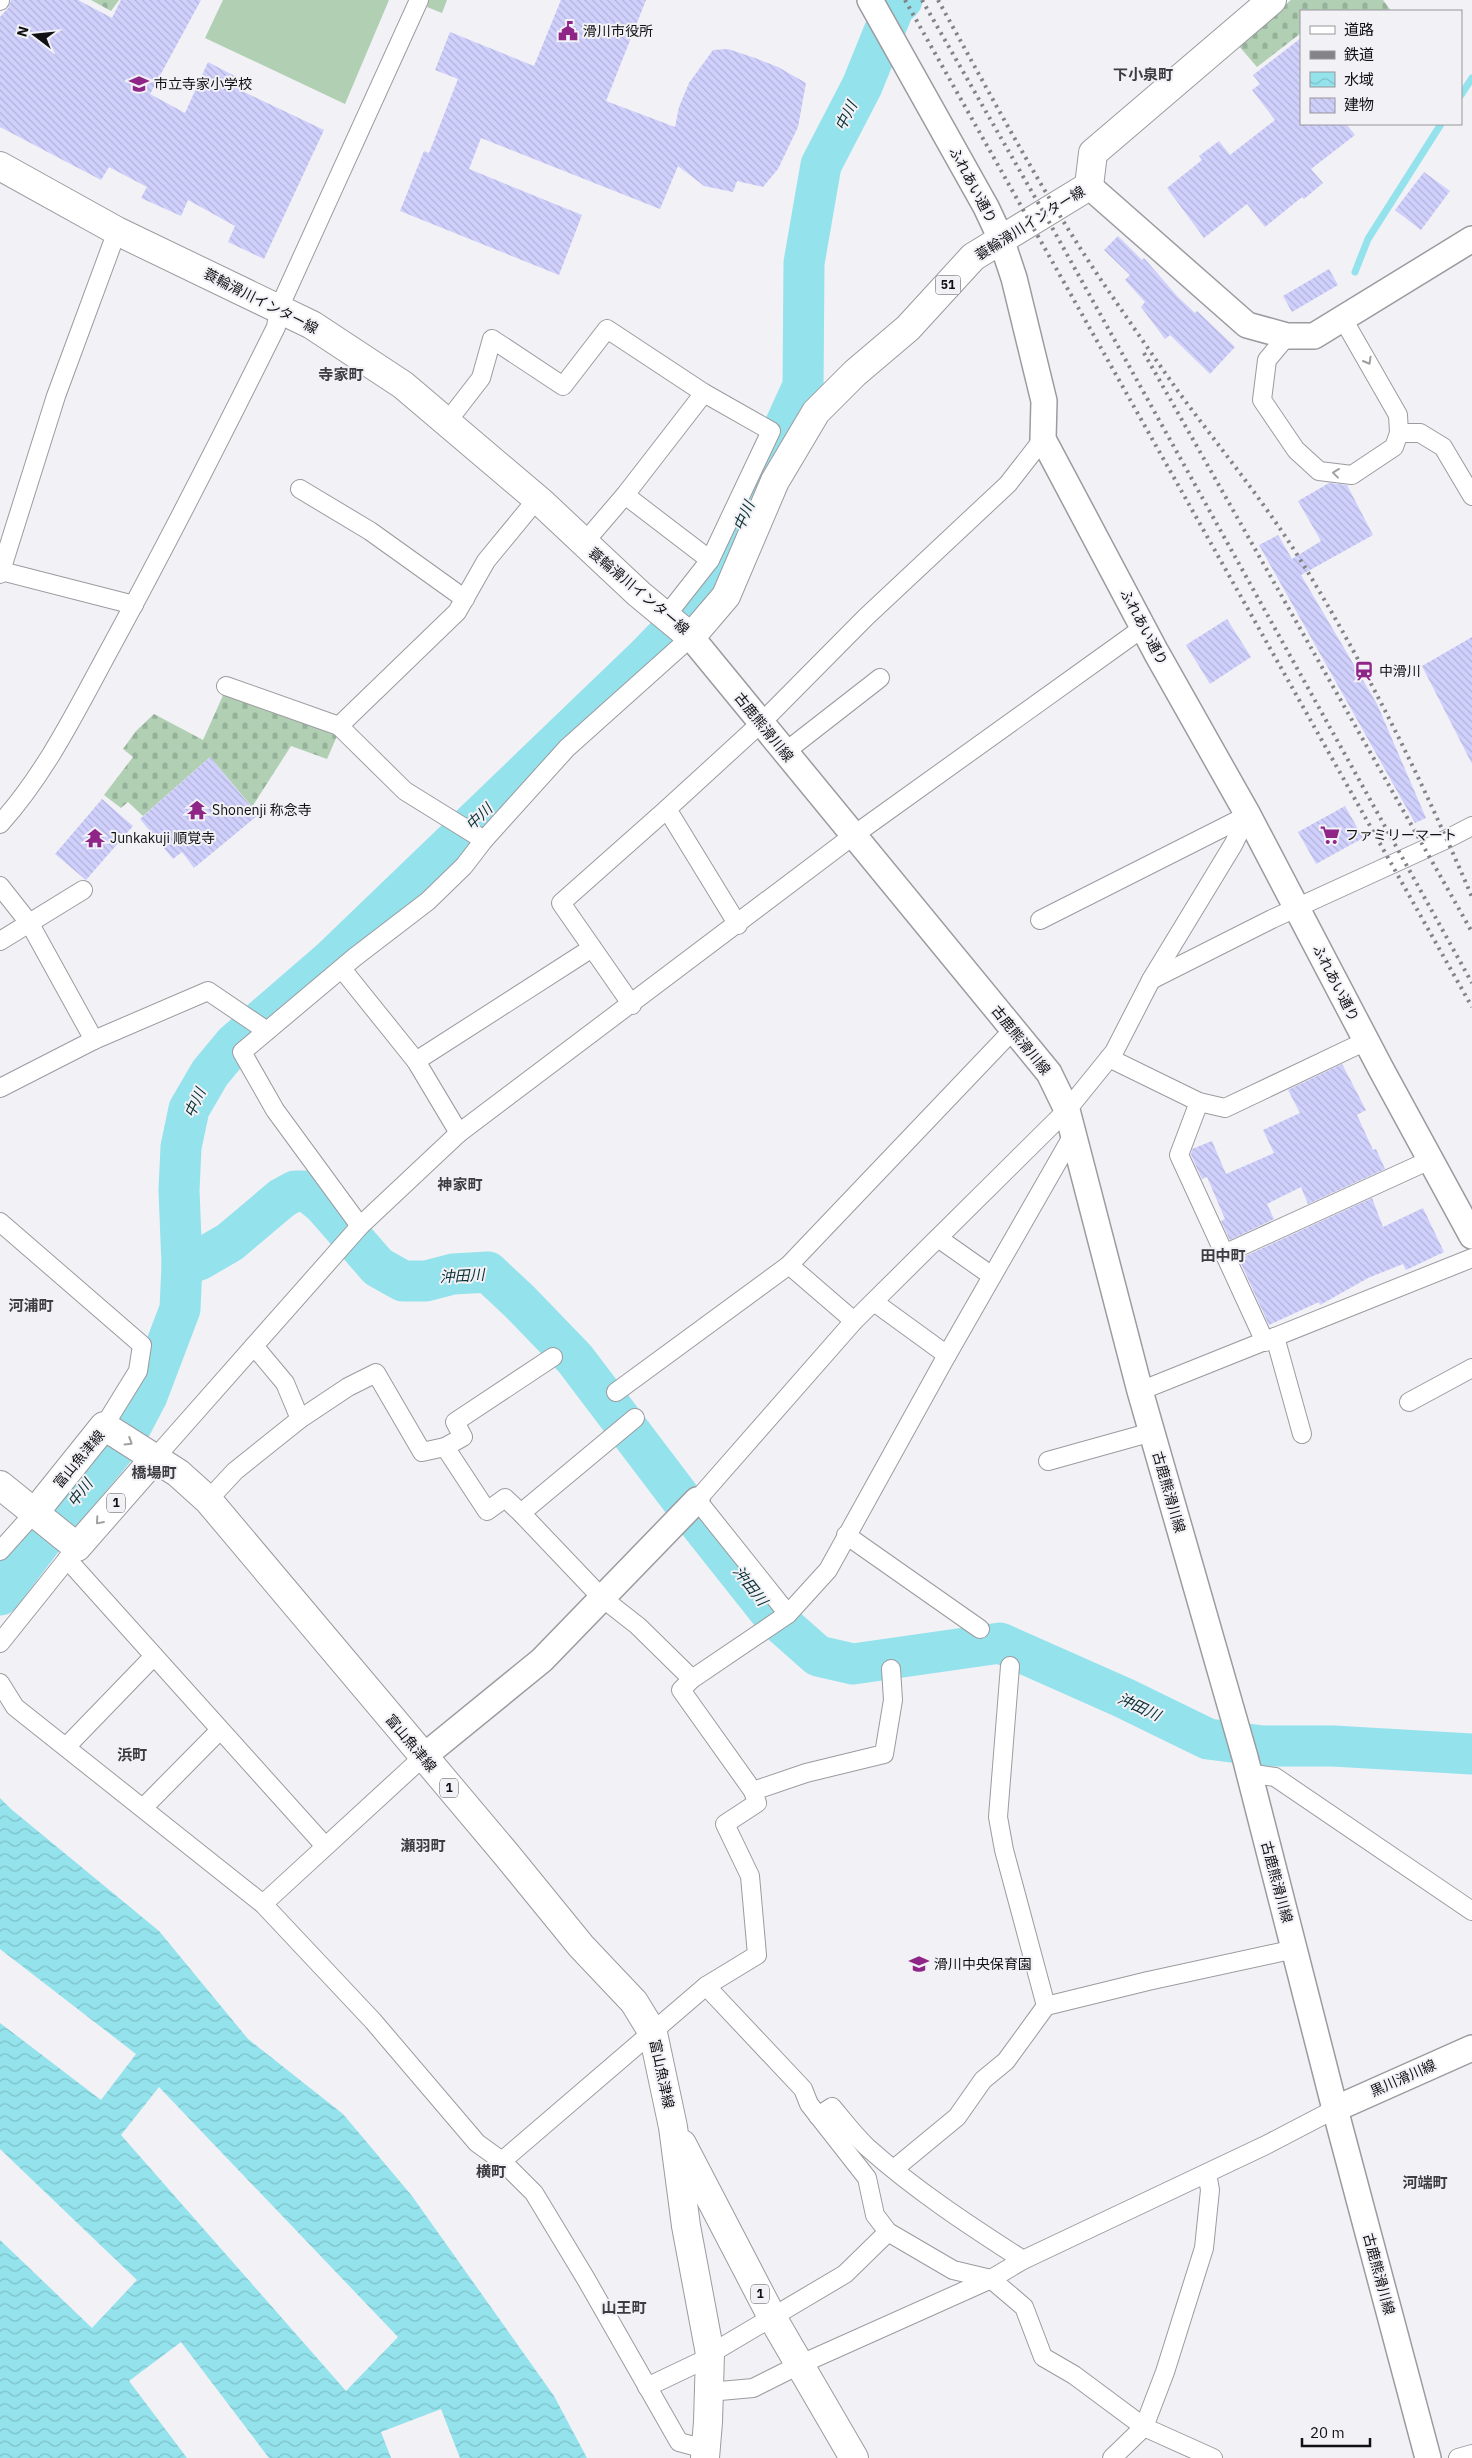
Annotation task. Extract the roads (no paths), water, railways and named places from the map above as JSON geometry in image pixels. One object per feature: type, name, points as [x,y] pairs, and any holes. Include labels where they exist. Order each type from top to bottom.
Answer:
[{"type":"main road","name":"蓑輪滑川インター線","points":[[0,166],[117,231],[312,325],[403,385],[537,499],[583,544],[692,637],[726,596],[775,481],[816,412],[856,373],[908,328],[973,257],[1001,238],[1089,186],[1093,153],[1268,1]]},
{"type":"main road","name":"富山魚津線","points":[[35,1512],[104,1426],[178,1473],[208,1500],[581,1946],[634,2002],[653,2033],[673,2127],[686,2226],[710,2356],[705,2454]]},
{"type":"main road","name":"1","points":[[72,1553],[155,1458]]},
{"type":"main road","points":[[0,1485],[35,1512],[72,1553]]},
{"type":"main road","name":"富山魚津線","points":[[673,2127],[772,2317],[854,2458]]},
{"type":"street","points":[[0,824],[20,802],[61,738],[182,515],[276,327],[279,308],[420,0]]},
{"type":"street","name":"ふれあい通り","points":[[873,4],[986,207],[1001,238],[1014,278],[1044,401],[1043,439],[1248,815],[1366,1041],[1472,1236]]},
{"type":"street","points":[[1089,186],[1247,325],[1287,336],[1314,336],[1472,239]]},
{"type":"street","points":[[117,231],[56,396],[1,572],[134,605]]},
{"type":"street","points":[[1287,336],[1267,360],[1262,400],[1296,450],[1319,471],[1352,475],[1394,447],[1399,433],[1398,415],[1343,318]]},
{"type":"street","points":[[447,422],[481,378],[492,339],[563,386],[607,329],[704,393],[771,431],[710,560],[666,616]]},
{"type":"street","points":[[583,544],[625,495],[704,393]]},
{"type":"street","points":[[1399,433],[1420,433],[1443,448],[1472,496]]},
{"type":"street","points":[[632,1005],[561,903],[761,723],[866,617],[1008,484],[1043,439]]},
{"type":"street","points":[[300,489],[370,532],[465,598]]},
{"type":"street","points":[[625,495],[710,560]]},
{"type":"street","points":[[339,726],[457,612],[486,561],[537,499]]},
{"type":"street","points":[[155,1458],[360,1226],[459,1134],[854,836],[1144,627]]},
{"type":"street","points":[[360,1226],[274,1110],[242,1052],[428,901],[464,866],[484,840],[568,748],[692,637]]},
{"type":"street","name":"古鹿熊滑川線","points":[[692,637],[1049,1073],[1067,1110],[1140,1391],[1246,1765],[1295,1949],[1334,2109],[1428,2458]]},
{"type":"street","points":[[785,752],[880,678]]},
{"type":"street","points":[[226,686],[339,726],[405,791],[484,840]]},
{"type":"street","points":[[666,809],[738,925]]},
{"type":"street","points":[[1040,920],[1248,815]]},
{"type":"street","points":[[264,1904],[422,1757],[542,1660],[697,1500],[854,1321],[1067,1110],[1109,1058],[1151,980],[1233,845],[1248,815]]},
{"type":"street","points":[[1151,980],[1297,908],[1472,826]]},
{"type":"street","points":[[0,886],[30,924],[94,1040]]},
{"type":"street","points":[[0,942],[83,890]]},
{"type":"street","points":[[416,1061],[592,948]]},
{"type":"street","points":[[342,969],[416,1061],[459,1134]]},
{"type":"street","points":[[0,1088],[94,1040],[208,990],[267,1031]]},
{"type":"street","points":[[616,1392],[789,1265],[1014,1030]]},
{"type":"street","points":[[1109,1058],[1199,1102],[1225,1108],[1366,1041]]},
{"type":"street","points":[[1199,1102],[1179,1155],[1224,1254],[1270,1340],[1302,1434]]},
{"type":"street","points":[[502,2161],[706,1986],[757,1955],[750,1876],[725,1824],[757,1803],[753,1791],[680,1690],[692,1679],[788,1614],[828,1570],[1073,1135]]},
{"type":"street","points":[[1224,1254],[1430,1160]]},
{"type":"street","points":[[0,1222],[142,1345],[138,1371],[104,1426]]},
{"type":"street","points":[[938,1238],[992,1276]]},
{"type":"street","points":[[1140,1391],[1472,1258]]},
{"type":"street","points":[[789,1265],[854,1321]]},
{"type":"street","points":[[874,1302],[947,1356]]},
{"type":"street","points":[[254,1346],[285,1383],[300,1419]]},
{"type":"street","points":[[208,1500],[235,1471],[300,1419],[348,1387],[376,1373],[422,1452],[445,1447],[463,1437],[456,1422],[553,1357]]},
{"type":"street","points":[[1409,1402],[1472,1368]]},
{"type":"street","points":[[520,1513],[635,1418]]},
{"type":"street","points":[[1048,1461],[1152,1432]]},
{"type":"street","points":[[445,1447],[487,1511],[504,1498],[602,1597],[638,1626],[692,1679]]},
{"type":"street","points":[[697,1500],[788,1614]]},
{"type":"street","points":[[0,1552],[35,1512]]},
{"type":"street","points":[[846,1536],[980,1628]]},
{"type":"street","points":[[0,1643],[72,1553],[154,1656],[325,1846]]},
{"type":"street","points":[[66,1747],[154,1656]]},
{"type":"street","points":[[1010,1666],[998,1817],[1004,1850],[1046,2006]]},
{"type":"street","points":[[753,1791],[806,1773],[884,1754],[893,1700],[891,1669]]},
{"type":"street","points":[[0,1682],[15,1707],[264,1904],[373,2021],[477,2143],[502,2161],[534,2193],[586,2279],[679,2442],[705,2454]]},
{"type":"street","points":[[143,1808],[220,1730]]},
{"type":"street","points":[[1246,1765],[1275,1777],[1472,1911]]},
{"type":"street","points":[[894,2169],[957,2117],[983,2080],[1006,2061],[1046,2006],[1148,1981],[1295,1949]]},
{"type":"street","points":[[706,1986],[803,2089],[809,2104],[867,2178],[875,2215],[888,2232],[953,2270],[991,2279],[1024,2307],[1043,2357],[1074,2375],[1144,2427],[1213,2458]]},
{"type":"street","name":"黒川滑川線","points":[[1334,2109],[1472,2048]]},
{"type":"street","points":[[818,2116],[832,2107],[866,2146],[894,2169],[974,2229],[1023,2260]]},
{"type":"street","points":[[709,2392],[753,2388],[799,2365],[991,2279],[1023,2260],[1207,2173],[1334,2109]]},
{"type":"street","points":[[1112,2458],[1144,2427],[1168,2364],[1204,2248],[1210,2190],[1207,2173]]},
{"type":"street","points":[[647,2387],[710,2356],[845,2274],[888,2232]]},
{"type":"street","points":[[1458,2458],[1472,2454]]},
{"type":"water","points":[[0,1798],[159,1931],[248,2039],[343,2114],[412,2196],[554,2396],[587,2458],[0,2458]]},
{"type":"waterway","name":"中川","points":[[0,1595],[72,1500],[127,1434],[147,1396],[180,1309],[182,1265],[179,1190],[181,1147],[189,1109],[210,1073],[234,1044],[331,960],[644,659],[686,616],[717,575],[803,386],[804,263],[821,165],[862,86],[894,7],[902,0]]},
{"type":"waterway","points":[[1462,93],[1472,78]]},
{"type":"waterway","points":[[1355,272],[1368,239],[1440,125]]},
{"type":"waterway","name":"沖田川","points":[[182,1265],[199,1260],[230,1242],[282,1198],[295,1191],[307,1191],[323,1204],[378,1267],[403,1281],[426,1281],[453,1274],[488,1272],[575,1359],[697,1520],[774,1617],[818,1656],[853,1664],[1000,1643],[1124,1698],[1208,1739],[1263,1746],[1333,1746],[1472,1754]]},
{"type":"railway","points":[[905,0],[1472,1007]]},
{"type":"railway","points":[[922,0],[1044,213],[1472,983]]},
{"type":"railway","points":[[938,0],[1022,152],[1090,263],[1180,394],[1270,514],[1323,597],[1413,766],[1472,897]]},
{"type":"railway","points":[[1144,353],[1472,932]]},
{"type":"place","name":"滑川市役所","points":[[568,31]]},
{"type":"place","name":"市立寺家小学校","points":[[139,84]]},
{"type":"place","name":"中滑川","points":[[1364,671]]},
{"type":"place","name":"Shonenji 称念寺","points":[[197,810]]},
{"type":"place","name":"ファミリーマート","points":[[1330,835]]},
{"type":"place","name":"Junkakuji 順覚寺","points":[[95,838]]},
{"type":"place","name":"滑川中央保育園","points":[[919,1964]]},
{"type":"district","name":"下小泉町","points":[[1143,75]]},
{"type":"district","name":"寺家町","points":[[341,375]]},
{"type":"district","name":"神家町","points":[[460,1185]]},
{"type":"district","name":"田中町","points":[[1223,1256]]},
{"type":"district","name":"河浦町","points":[[31,1306]]},
{"type":"district","name":"橋場町","points":[[154,1473]]},
{"type":"district","name":"浜町","points":[[132,1755]]},
{"type":"district","name":"瀬羽町","points":[[423,1846]]},
{"type":"district","name":"横町","points":[[491,2172]]},
{"type":"district","name":"河端町","points":[[1425,2183]]},
{"type":"district","name":"山王町","points":[[624,2308]]}]
